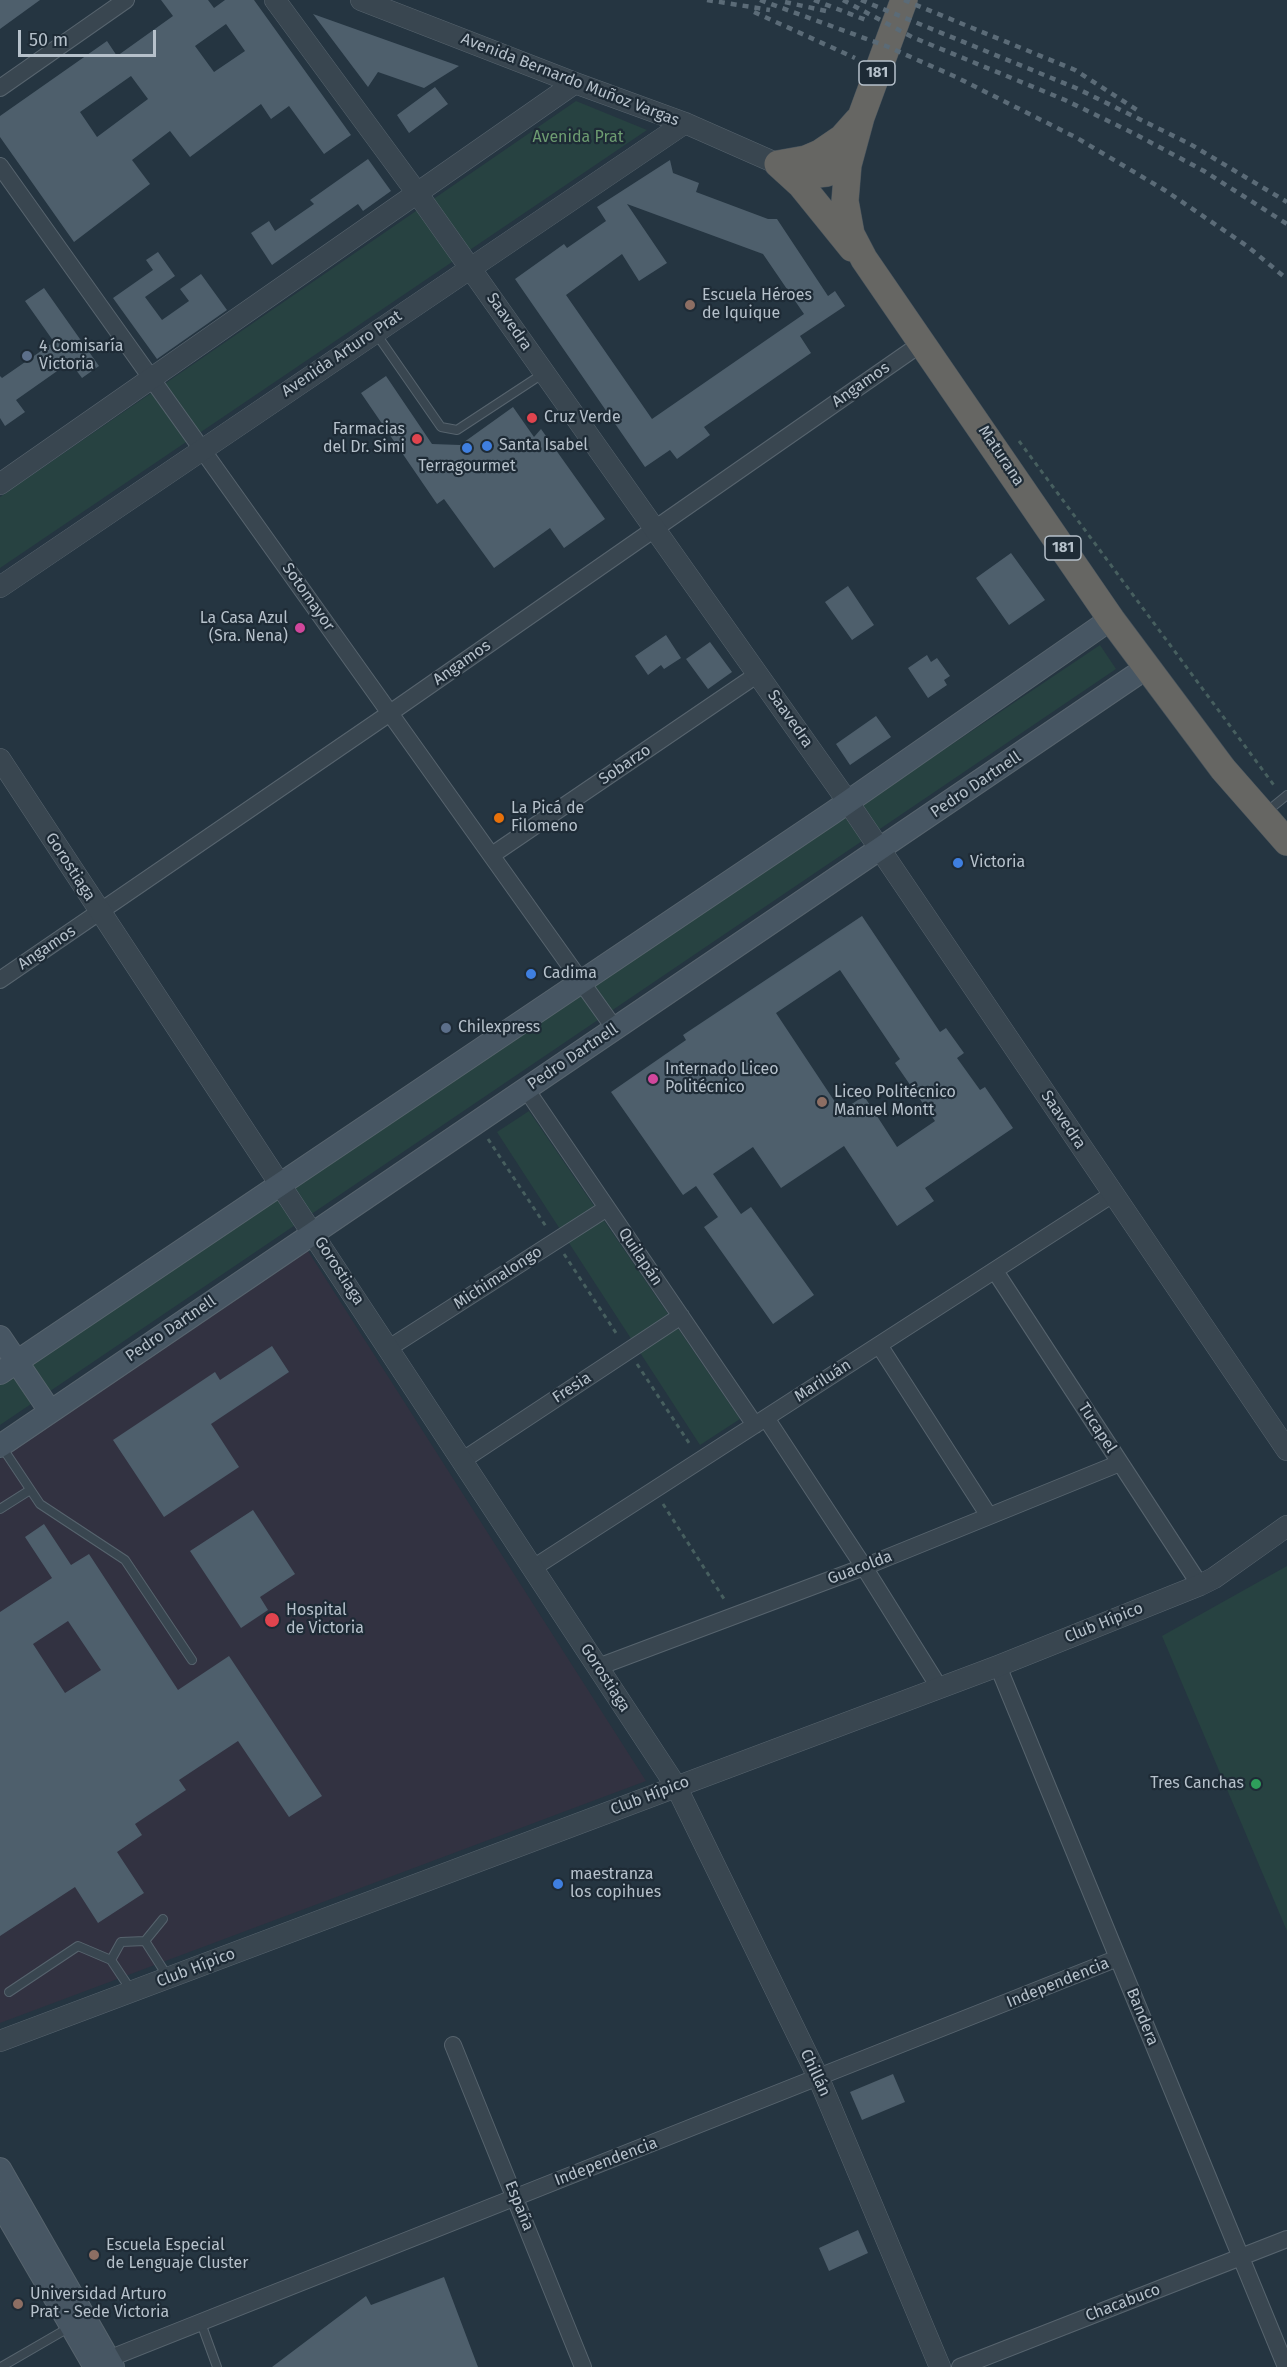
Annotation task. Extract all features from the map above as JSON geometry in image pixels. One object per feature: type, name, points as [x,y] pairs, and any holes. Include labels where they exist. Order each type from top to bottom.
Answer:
[{"type":"highway","name":"Maturana","points":[[904,0],[861,117],[848,165],[846,212],[851,234],[864,259],[1146,668],[1262,815],[1287,842]]},
{"type":"highway","points":[[778,164],[820,153],[842,138],[861,117]]},
{"type":"highway","points":[[778,164],[809,175],[827,173],[848,165]]},
{"type":"highway","points":[[778,164],[801,185],[837,232],[864,259]]},
{"type":"main road","points":[[8,1368],[848,802],[1111,619]]},
{"type":"main road","name":"Pedro Dartnell","points":[[0,1445],[1146,668]]},
{"type":"main road","points":[[0,1338],[8,1368],[50,1412]]},
{"type":"main road","points":[[0,2169],[102,2365]]},
{"type":"main road","points":[[0,2204],[70,2327],[102,2365]]},
{"type":"street","points":[[0,88],[126,0]]},
{"type":"street","name":"Saavedra","points":[[275,0],[470,267],[848,802],[1287,1450]]},
{"type":"street","name":"Avenida Bernardo Muñoz Vargas","points":[[360,0],[685,123],[778,164]]},
{"type":"street","points":[[0,484],[575,83]]},
{"type":"street","name":"Avenida Arturo Prat","points":[[0,587],[685,123]]},
{"type":"street","name":"Sotomayor","points":[[0,166],[615,1029]]},
{"type":"street","name":"Angamos","points":[[0,980],[390,713],[922,343]]},
{"type":"street","name":"Sobarzo","points":[[492,855],[758,674]]},
{"type":"street","name":"Gorostiaga","points":[[0,759],[282,1183],[676,1786]]},
{"type":"street","name":"Quilapán","points":[[526,1089],[681,1316],[761,1421],[864,1567],[939,1687]]},
{"type":"street","name":"Mariluán","points":[[533,1568],[1113,1194]]},
{"type":"street","name":"Michimalongo","points":[[389,1348],[607,1208]]},
{"type":"street","name":"Tucapel","points":[[994,1270],[1200,1585]]},
{"type":"street","name":"Fresia","points":[[462,1460],[681,1316]]},
{"type":"street","points":[[879,1345],[989,1516]]},
{"type":"street","name":"Guacolda","points":[[598,1668],[864,1567],[1120,1463]]},
{"type":"street","name":"Club Hípico","points":[[0,2041],[998,1666],[1200,1585],[1214,1578],[1287,1526]]},
{"type":"street","name":"Bandera","points":[[998,1666],[1286,2367]]},
{"type":"street","name":"Chillán","points":[[676,1786],[819,2079],[940,2367]]},
{"type":"street","name":"Independencia","points":[[102,2365],[201,2323],[819,2079],[1118,1958]]},
{"type":"street","name":"España","points":[[453,2045],[584,2367]]},
{"type":"street","name":"Chacabuco","points":[[960,2367],[1287,2239]]},
{"type":"lane","points":[[375,332],[441,427],[457,430],[544,372]]},
{"type":"lane","points":[[1262,815],[1286,796]]},
{"type":"lane","points":[[0,1445],[40,1504],[125,1560],[192,1660]]},
{"type":"lane","points":[[0,1509],[30,1490]]},
{"type":"lane","points":[[111,1960],[121,1942],[145,1941],[164,1919]]},
{"type":"lane","points":[[145,1941],[169,1978]]},
{"type":"lane","points":[[9,1992],[78,1946],[111,1960],[132,1992]]},
{"type":"lane","points":[[201,2323],[217,2367]]},
{"type":"lane","points":[[1,2367],[70,2327]]},
{"type":"path","points":[[1016,438],[1250,755],[1286,796]]},
{"type":"path","points":[[478,1122],[700,1460]]},
{"type":"path","points":[[654,1490],[735,1616]]},
{"type":"shaded area","name":"Hospital de Victoria","points":[[308,1251],[646,1781],[0,2023],[0,1459]]},
{"type":"green space","name":"Avenida Prat","points":[[576,101],[647,130],[0,568],[0,497]]},
{"type":"green space","points":[[1100,645],[1116,669],[0,1425],[0,1383]]},
{"type":"green space","points":[[529,1111],[740,1419],[700,1445],[497,1132]]},
{"type":"green space","name":"Tres Canchas","points":[[1287,1566],[1287,1931],[1162,1636]]},
{"type":"building","points":[[0,0],[40,0],[0,29]]},
{"type":"building","points":[[161,0],[208,0],[214,8],[225,0],[254,0],[351,135],[324,154],[289,106],[271,119],[261,104],[190,157],[170,131],[132,160],[150,184],[74,242],[0,137],[0,116],[107,41],[117,56],[173,16]],"holes":[[[226,24],[245,51],[214,72],[195,46]],[[131,76],[148,99],[97,137],[80,112]]]},
{"type":"building","points":[[313,14],[459,66],[424,88],[378,72],[368,87]]},
{"type":"building","points":[[435,87],[448,104],[409,133],[397,115]]},
{"type":"building","points":[[368,159],[391,191],[363,211],[358,204],[272,265],[251,233],[269,221],[275,231],[314,204],[310,200]]},
{"type":"building","points":[[670,160],[673,173],[699,183],[696,192],[768,219],[777,219],[828,296],[835,291],[845,306],[800,336],[811,353],[704,427],[710,435],[677,459],[670,450],[645,467],[515,279],[564,244],[567,248],[606,221],[597,207]],"holes":[[[627,204],[763,254],[804,314],[652,419],[566,295],[622,254],[639,281],[667,263]]]},
{"type":"building","points":[[158,252],[175,276],[145,297],[162,320],[189,301],[180,289],[201,274],[227,310],[157,359],[113,298],[153,270],[146,260]]},
{"type":"building","points":[[44,288],[99,366],[82,378],[70,362],[16,400],[25,412],[5,426],[0,418],[0,376],[2,378],[54,342],[25,301]]},
{"type":"building","points":[[386,376],[432,444],[460,445],[513,407],[534,437],[541,429],[605,519],[564,548],[550,528],[494,568],[444,499],[437,504],[361,393]]},
{"type":"building","points":[[1011,553],[1045,600],[1009,625],[976,578]]},
{"type":"building","points":[[848,586],[874,625],[852,640],[825,602]]},
{"type":"building","points":[[666,635],[681,658],[664,669],[661,665],[648,675],[635,656]]},
{"type":"building","points":[[710,642],[732,672],[708,689],[686,659]]},
{"type":"building","points":[[927,655],[931,662],[937,658],[950,676],[944,680],[947,685],[928,698],[908,668]]},
{"type":"building","points":[[876,716],[891,737],[850,765],[836,744]]},
{"type":"building","points":[[862,916],[940,1032],[946,1028],[964,1053],[957,1058],[980,1090],[985,1087],[1013,1128],[925,1188],[934,1201],[897,1226],[844,1146],[781,1188],[753,1147],[713,1174],[741,1214],[751,1207],[814,1295],[773,1324],[704,1227],[718,1217],[696,1186],[683,1195],[611,1092],[686,1040],[683,1035]],"holes":[[[840,970],[900,1059],[895,1063],[935,1121],[897,1147],[864,1096],[841,1111],[776,1013]]]},
{"type":"building","points":[[272,1346],[289,1372],[211,1424],[239,1467],[164,1517],[113,1440],[215,1372],[220,1380]]},
{"type":"building","points":[[253,1510],[295,1574],[260,1597],[268,1610],[241,1628],[190,1551]]},
{"type":"building","points":[[44,1524],[71,1565],[89,1554],[178,1690],[229,1656],[322,1796],[289,1817],[238,1741],[179,1780],[186,1790],[135,1824],[142,1835],[117,1852],[144,1893],[98,1923],[75,1887],[0,1936],[0,1612],[52,1578],[25,1537]],"holes":[[[68,1621],[101,1670],[65,1693],[33,1644]]]},
{"type":"building","points":[[893,2074],[905,2102],[862,2120],[850,2092]]},
{"type":"building","points":[[858,2230],[868,2253],[829,2271],[819,2248]]},
{"type":"building","points":[[444,2277],[478,2367],[272,2367],[366,2296],[371,2305]]},
{"type":"railway","points":[[707,0],[770,10]]},
{"type":"railway","points":[[760,0],[886,46],[956,77],[1077,138],[1166,191],[1247,246],[1287,279]]},
{"type":"railway","points":[[814,0],[866,20]]},
{"type":"railway","points":[[843,0],[912,37],[1065,100],[1135,134],[1204,171],[1287,224]]},
{"type":"railway","points":[[861,0],[1076,88],[1190,144],[1287,202]]},
{"type":"railway","points":[[904,0],[1075,70],[1137,110]]},
{"type":"railway","points":[[785,2],[826,11]]},
{"type":"railway","points":[[754,12],[855,58]]},
{"type":"place","name":"Escuela Héroes de Iquique","points":[[690,305]]},
{"type":"place","name":"4 Comisaría Victoria","points":[[27,356]]},
{"type":"place","name":"Cruz Verde","points":[[532,418]]},
{"type":"place","name":"Farmacias del Dr. Simi","points":[[417,439]]},
{"type":"place","name":"Santa Isabel","points":[[487,446]]},
{"type":"place","name":"Terragourmet","points":[[467,448]]},
{"type":"place","name":"La Casa Azul (Sra. Nena)","points":[[300,628]]},
{"type":"place","name":"La Picá de Filomeno","points":[[499,818]]},
{"type":"place","name":"Victoria","points":[[958,863]]},
{"type":"place","name":"Cadima","points":[[531,974]]},
{"type":"place","name":"Chilexpress","points":[[446,1028]]},
{"type":"place","name":"Internado Liceo Politécnico","points":[[653,1079]]},
{"type":"place","name":"Liceo Politécnico Manuel Montt","points":[[822,1102]]},
{"type":"place","name":"Hospital de Victoria","points":[[272,1620]]},
{"type":"place","name":"Tres Canchas","points":[[1256,1784]]},
{"type":"place","name":"maestranza los copihues","points":[[558,1884]]},
{"type":"place","name":"Escuela Especial de Lenguaje Cluster","points":[[94,2255]]},
{"type":"place","name":"Universidad Arturo Prat - Sede Victoria","points":[[18,2304]]}]
